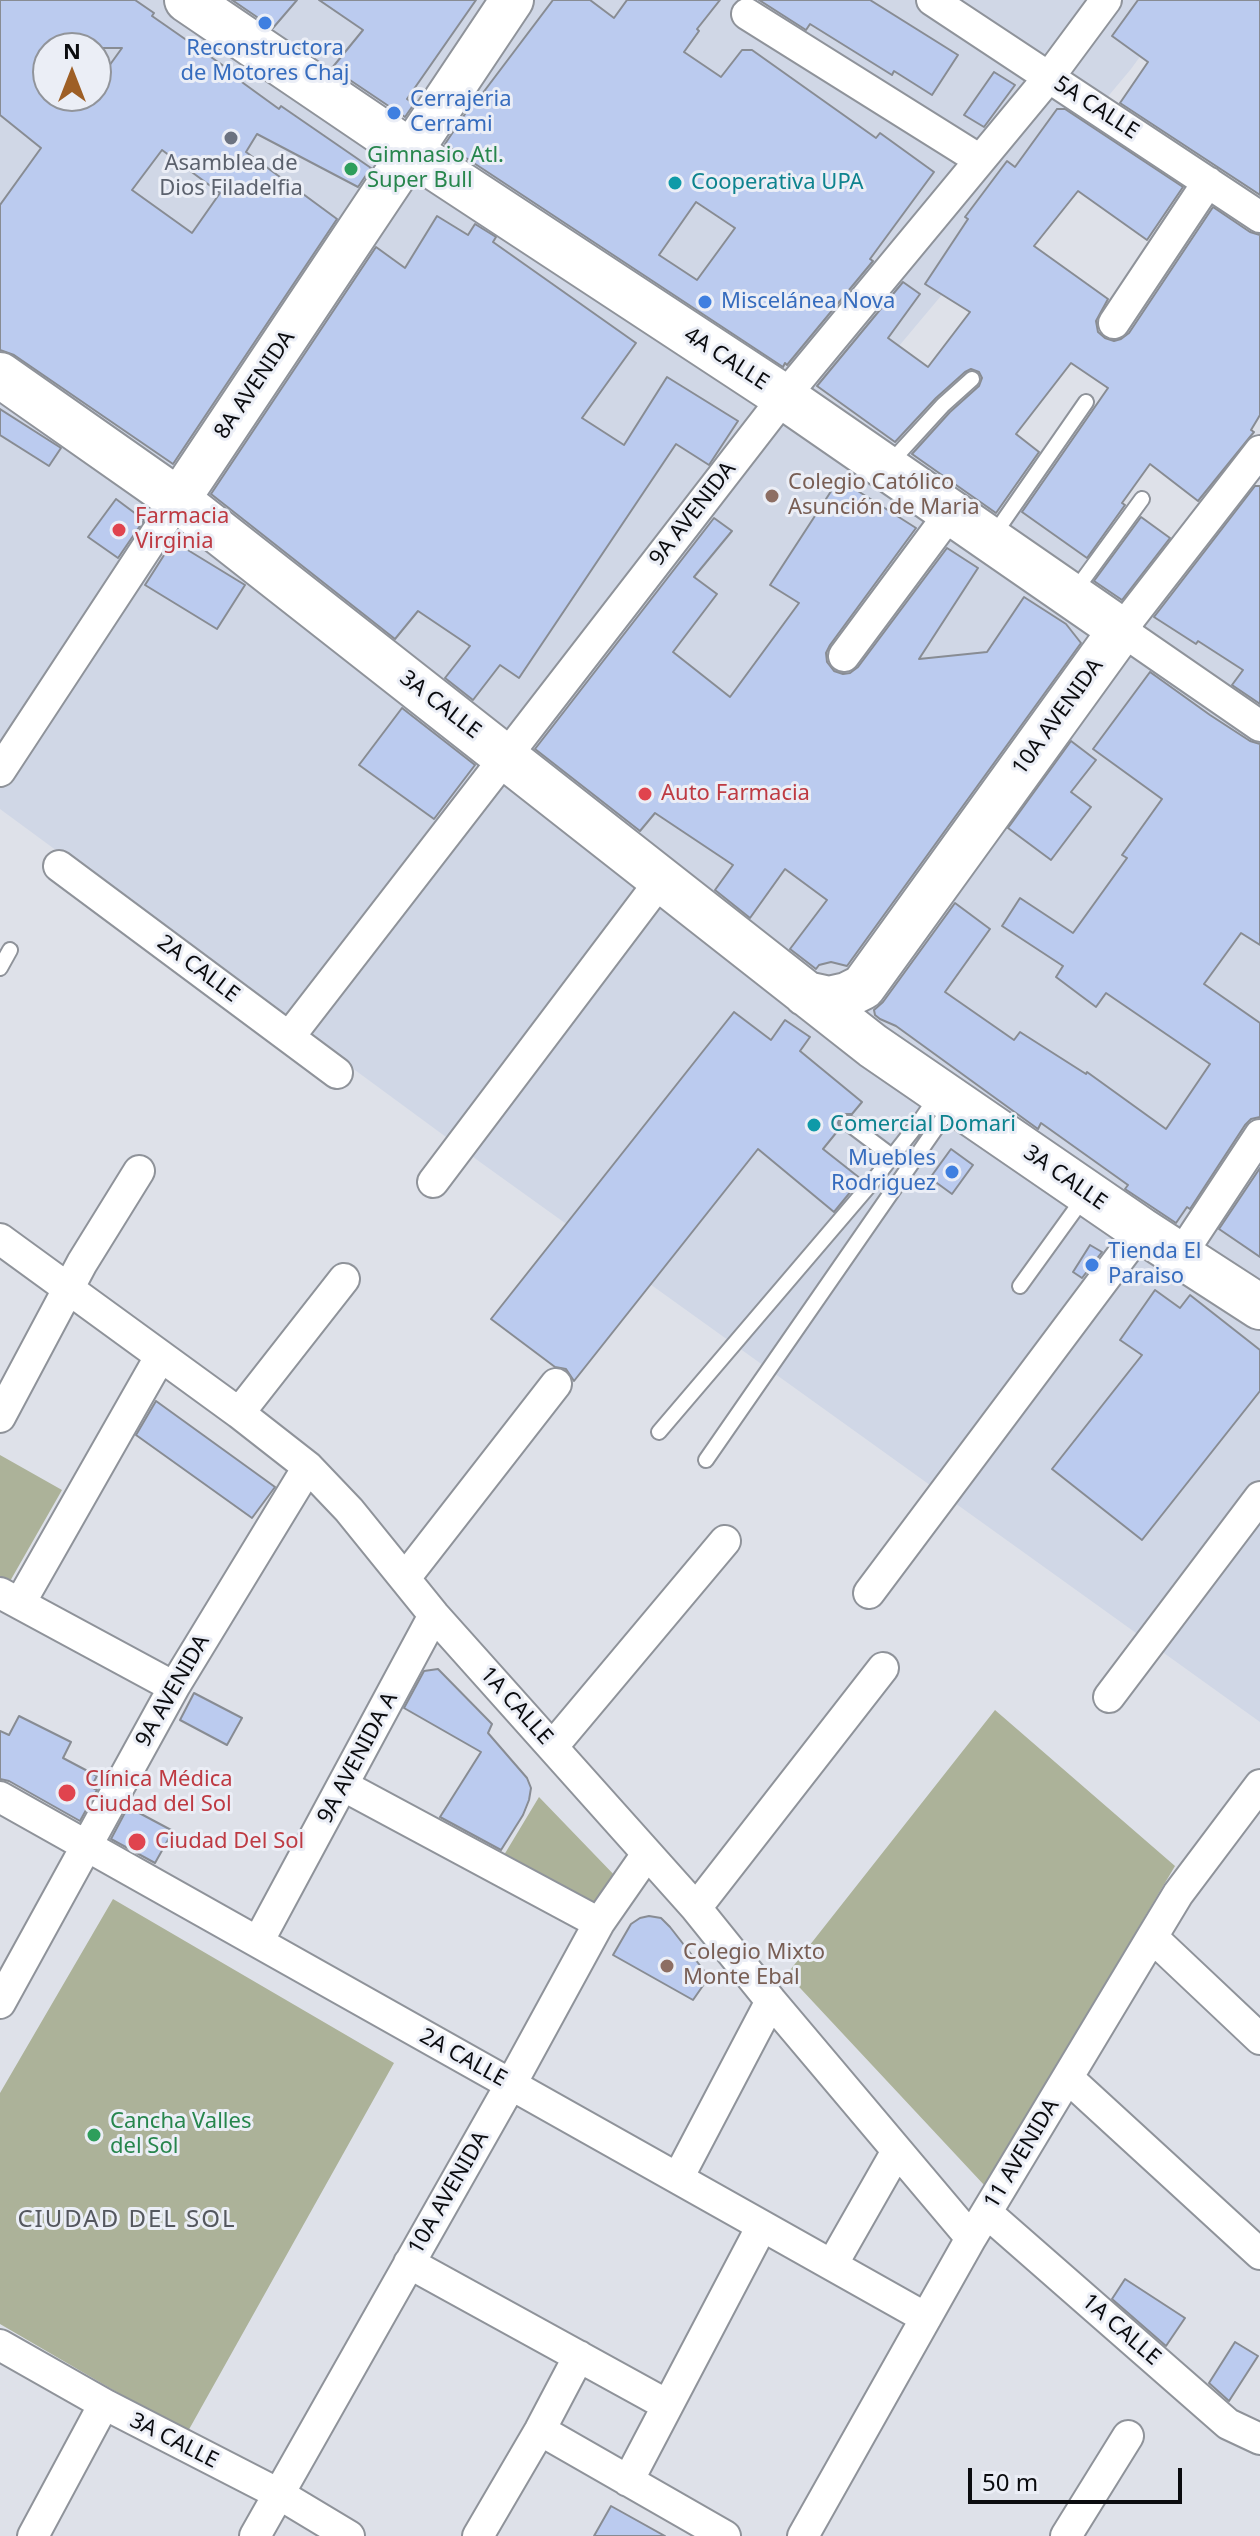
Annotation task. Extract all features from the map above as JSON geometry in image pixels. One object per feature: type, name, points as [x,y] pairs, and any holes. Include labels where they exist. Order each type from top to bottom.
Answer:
[{"type":"main road","name":"4A CALLE","points":[[187,0],[411,152],[784,397],[1121,630]]},
{"type":"main road","name":"3A CALLE","points":[[0,375],[178,500],[873,1046],[1141,1230],[1260,1307]]},
{"type":"main road","name":"10A AVENIDA","points":[[863,987],[1121,630]]},
{"type":"main road","points":[[806,994],[829,999],[863,987]]},
{"type":"main road","points":[[863,987],[860,1007],[873,1046]]},
{"type":"street","name":"8A AVENIDA","points":[[0,771],[512,0]]},
{"type":"street","name":"5A CALLE","points":[[932,0],[1260,217]]},
{"type":"street","name":"9A AVENIDA","points":[[289,1037],[784,397],[1049,77],[1106,0]]},
{"type":"street","points":[[747,14],[980,160]]},
{"type":"street","points":[[1114,323],[1208,182]]},
{"type":"street","name":"10A AVENIDA","points":[[1121,630],[1257,463]]},
{"type":"street","points":[[844,656],[951,512]]},
{"type":"street","name":"4A CALLE","points":[[1121,630],[1260,726]]},
{"type":"street","name":"2A CALLE","points":[[59,866],[337,1073]]},
{"type":"street","points":[[433,1182],[661,880]]},
{"type":"street","points":[[1180,1256],[1260,1135]]},
{"type":"street","points":[[0,1417],[69,1287],[139,1171]]},
{"type":"street","points":[[869,1593],[1141,1230]]},
{"type":"street","name":"1A CALLE","points":[[0,1239],[69,1287],[308,1467],[349,1510],[434,1615],[696,1908],[971,2238]]},
{"type":"street","points":[[239,1413],[344,1279]]},
{"type":"street","points":[[160,1357],[10,1598],[174,1687]]},
{"type":"street","points":[[405,1578],[556,1384]]},
{"type":"street","name":"9A AVENIDA","points":[[0,2003],[174,1687],[308,1467]]},
{"type":"street","points":[[1109,1697],[1260,1497]]},
{"type":"street","points":[[553,1746],[725,1541]]},
{"type":"street","name":"9A AVENIDA A","points":[[258,1942],[434,1615]]},
{"type":"street","points":[[696,1908],[883,1668]]},
{"type":"street","name":"11 AVENIDA","points":[[803,2536],[971,2238],[1178,1894],[1260,1785]]},
{"type":"street","points":[[344,1786],[599,1923]]},
{"type":"street","name":"2A CALLE","points":[[0,1797],[926,2318]]},
{"type":"street","name":"10A AVENIDA","points":[[255,2536],[599,1923],[647,1854]]},
{"type":"street","points":[[1152,1937],[1260,2039]]},
{"type":"street","points":[[678,2178],[771,2001]]},
{"type":"street","points":[[1068,2078],[1260,2254]]},
{"type":"street","points":[[832,2265],[897,2151]]},
{"type":"street","name":"1A CALLE","points":[[987,2213],[1228,2424],[1260,2439]]},
{"type":"street","points":[[628,2481],[762,2226]]},
{"type":"street","points":[[409,2263],[667,2405]]},
{"type":"street","name":"3A CALLE","points":[[0,2345],[104,2404],[279,2494],[349,2536]]},
{"type":"street","points":[[478,2536],[579,2356]]},
{"type":"street","points":[[33,2536],[104,2404]]},
{"type":"street","points":[[540,2430],[725,2536]]},
{"type":"street","points":[[1066,2536],[1128,2436]]},
{"type":"lane","points":[[886,467],[934,414],[972,379]]},
{"type":"lane","points":[[991,539],[1086,402]]},
{"type":"lane","points":[[1071,595],[1142,499]]},
{"type":"lane","points":[[0,968],[10,950]]},
{"type":"lane","points":[[659,1432],[948,1096]]},
{"type":"lane","points":[[706,1460],[948,1096]]},
{"type":"lane","points":[[848,1123],[893,1157]]},
{"type":"lane","points":[[1020,1286],[1087,1193]]},
{"type":"shaded area","points":[[0,0],[1181,0],[1131,69],[863,389],[1260,657],[1260,1722],[480,1162],[0,809]]},
{"type":"green space","points":[[0,1455],[62,1490],[9,1583],[0,1578]]},
{"type":"green space","points":[[995,1710],[1175,1866],[985,2186],[787,1974]]},
{"type":"green space","points":[[539,1797],[620,1881],[597,1917],[498,1865]]},
{"type":"green space","points":[[113,1899],[394,2063],[187,2433],[0,2324],[0,2093]]},
{"type":"building","points":[[0,0],[135,0],[154,13],[152,16],[241,78],[239,80],[279,109],[281,106],[371,168],[358,187],[257,134],[246,152],[337,219],[173,464],[14,355],[0,350],[0,205],[41,148],[0,115]],"holes":[[[162,150],[220,193],[192,233],[132,190]]]},
{"type":"building","points":[[232,0],[297,0],[273,28]]},
{"type":"building","points":[[319,0],[476,0],[407,99],[414,104],[405,117],[332,68],[363,30]]},
{"type":"building","points":[[553,0],[590,0],[614,18],[627,0],[720,0],[697,29],[699,31],[684,52],[721,77],[742,50],[752,50],[876,138],[880,133],[934,172],[870,259],[873,261],[783,367],[445,144]],"holes":[[[696,202],[735,228],[697,280],[659,255]]]},
{"type":"building","points":[[759,0],[870,0],[958,55],[932,95],[894,71],[892,75],[810,24],[806,30]]},
{"type":"building","points":[[1138,0],[1260,0],[1260,195],[1120,103],[1148,62],[1112,36]]},
{"type":"building","points":[[994,72],[1015,85],[984,127],[964,115]]},
{"type":"building","points":[[1057,109],[1065,109],[1183,187],[1147,240],[1078,191],[1034,246],[1108,299],[1096,321],[1098,332],[1105,338],[1114,341],[1129,333],[1213,207],[1250,232],[1260,235],[1260,415],[1251,430],[1254,432],[1198,501],[1150,464],[1087,558],[1022,512],[1108,388],[1071,363],[1016,434],[1039,452],[996,513],[912,454],[950,412],[979,386],[982,378],[979,372],[971,369],[965,372],[895,442],[817,386],[903,282],[920,294],[888,338],[928,367],[970,312],[925,284],[968,219],[965,217],[1007,161],[1015,167]]},
{"type":"building","points":[[437,216],[468,235],[475,224],[496,237],[493,242],[636,343],[582,418],[624,445],[667,377],[738,421],[709,465],[676,444],[519,678],[500,665],[473,700],[445,678],[470,646],[418,611],[395,639],[211,494],[376,247],[405,268]]},
{"type":"building","points":[[0,409],[61,448],[49,466],[0,435]]},
{"type":"building","points":[[839,479],[916,528],[830,645],[826,653],[827,662],[834,671],[850,673],[858,667],[947,548],[978,568],[919,659],[987,652],[1024,597],[1066,624],[1081,643],[847,966],[831,962],[816,969],[790,949],[827,900],[785,869],[750,918],[715,890],[733,865],[655,813],[640,831],[535,749],[714,518],[732,531],[694,577],[717,594],[673,652],[730,697],[799,603],[770,585]]},
{"type":"building","points":[[1255,486],[1260,486],[1260,704],[1232,685],[1243,670],[1154,617]]},
{"type":"building","name":"Farmacia Virginia","points":[[116,499],[144,520],[118,558],[88,537]]},
{"type":"building","points":[[1141,517],[1170,538],[1122,600],[1094,581]]},
{"type":"building","points":[[173,541],[245,585],[217,629],[145,585]]},
{"type":"building","points":[[1150,672],[1210,715],[1250,741],[1260,744],[1260,945],[1241,933],[1204,984],[1260,1023],[1260,1117],[1251,1119],[1245,1125],[1190,1209],[1187,1207],[1176,1223],[1125,1189],[1128,1185],[1041,1123],[1038,1129],[896,1026],[880,1019],[874,1010],[955,903],[990,929],[945,992],[1014,1040],[1020,1032],[1087,1072],[1166,1129],[1210,1064],[1106,993],[1096,1007],[1056,977],[1063,966],[1002,926],[1020,898],[1073,933],[1127,858],[1122,855],[1162,799],[1093,749]]},
{"type":"building","points":[[402,708],[475,765],[434,819],[359,765]]},
{"type":"building","points":[[1071,741],[1096,760],[1071,792],[1091,807],[1051,860],[1008,828]]},
{"type":"building","points":[[734,1012],[771,1040],[785,1020],[810,1037],[800,1051],[862,1102],[852,1114],[841,1116],[838,1123],[840,1128],[823,1149],[861,1179],[834,1212],[758,1149],[574,1381],[566,1369],[555,1367],[491,1319]]},
{"type":"building","name":"Muebles Rodriguez","points":[[951,1149],[973,1165],[952,1194],[930,1178]]},
{"type":"building","points":[[1260,1168],[1260,1257],[1219,1229]]},
{"type":"building","points":[[1090,1245],[1102,1252],[1082,1278],[1073,1272]]},
{"type":"building","points":[[1155,1290],[1180,1308],[1190,1295],[1260,1350],[1260,1391],[1142,1540],[1052,1469],[1142,1355],[1120,1340]]},
{"type":"building","points":[[156,1401],[275,1487],[252,1518],[136,1435]]},
{"type":"building","points":[[438,1669],[492,1724],[488,1733],[527,1778],[531,1788],[523,1815],[501,1850],[440,1817],[481,1752],[404,1708],[424,1671]]},
{"type":"building","points":[[194,1693],[242,1718],[227,1745],[180,1720]]},
{"type":"building","points":[[19,1716],[71,1742],[63,1758],[97,1776],[91,1787],[97,1790],[80,1821],[9,1781],[0,1779],[0,1731],[9,1735]]},
{"type":"building","name":"Ciudad Del Sol","points":[[128,1807],[173,1831],[155,1863],[111,1839]]},
{"type":"building","name":"Colegio Mixto Monte Ebal","points":[[649,1916],[661,1918],[670,1927],[709,1977],[693,2000],[613,1955],[631,1924]]},
{"type":"building","points":[[1125,2279],[1185,2318],[1166,2346],[1112,2299]]},
{"type":"building","points":[[1235,2342],[1258,2356],[1229,2401],[1209,2383]]},
{"type":"building","points":[[611,2506],[665,2536],[594,2536]]},
{"type":"place","name":"Reconstructora de Motores Chaj","points":[[265,23]]},
{"type":"place","name":"Cerrajeria Cerrami","points":[[394,113]]},
{"type":"place","name":"Asamblea de Dios Filadelfia","points":[[231,138]]},
{"type":"place","name":"Gimnasio Atl. Super Bull","points":[[351,169]]},
{"type":"place","name":"Cooperativa UPA","points":[[675,183]]},
{"type":"place","name":"Miscelánea Nova","points":[[705,302]]},
{"type":"place","name":"Colegio Católico Asunción de Maria","points":[[772,496]]},
{"type":"place","name":"Farmacia Virginia","points":[[119,530]]},
{"type":"place","name":"Auto Farmacia","points":[[645,794]]},
{"type":"place","name":"Comercial Domari","points":[[814,1125]]},
{"type":"place","name":"Muebles Rodriguez","points":[[952,1172]]},
{"type":"place","name":"Tienda El Paraiso","points":[[1092,1265]]},
{"type":"place","name":"Clínica Médica Ciudad del Sol","points":[[67,1793]]},
{"type":"place","name":"Ciudad Del Sol","points":[[137,1842]]},
{"type":"place","name":"Colegio Mixto Monte Ebal","points":[[667,1966]]},
{"type":"place","name":"Cancha Valles del Sol","points":[[94,2135]]},
{"type":"district","name":"CIUDAD DEL SOL","points":[[127,2220]]}]
